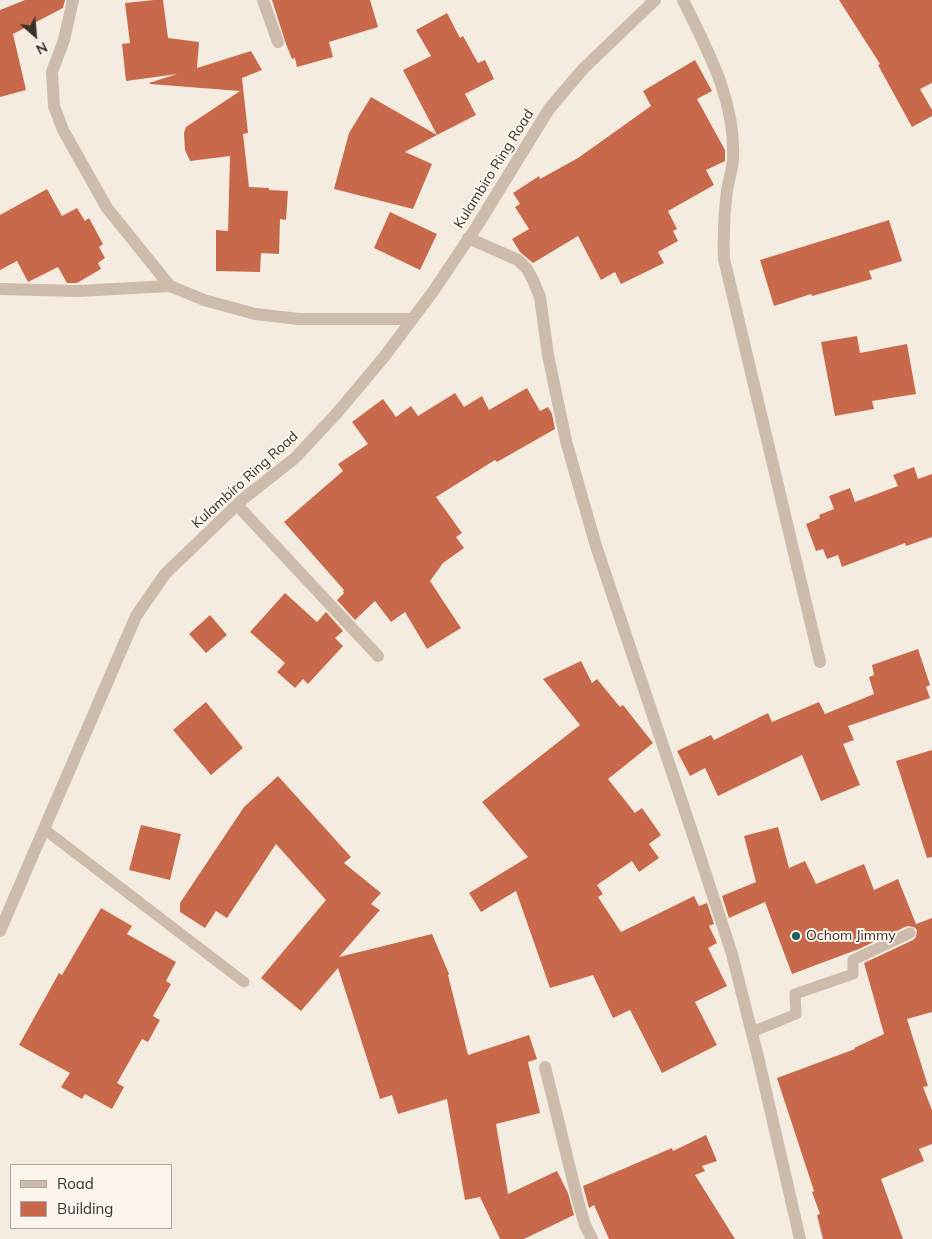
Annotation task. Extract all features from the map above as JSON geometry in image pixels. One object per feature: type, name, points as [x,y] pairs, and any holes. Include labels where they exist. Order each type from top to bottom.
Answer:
[{"type":"street","points":[[73,0],[64,40],[52,72],[54,106],[63,130],[107,208],[170,286]]},
{"type":"street","points":[[263,0],[278,42]]},
{"type":"street","name":"Kulambiro Ring Road","points":[[0,931],[136,616],[165,574],[237,505],[295,458],[337,413],[432,293],[549,109],[584,68],[654,0]]},
{"type":"street","points":[[683,0],[715,64],[723,86],[729,113],[733,160],[723,228],[724,259],[820,662]]},
{"type":"street","points":[[468,238],[518,260],[533,280],[540,297],[548,355],[566,441],[593,536],[732,954],[800,1239]]},
{"type":"street","points":[[0,289],[77,291],[170,286],[204,300],[264,315],[299,319],[412,319]]},
{"type":"street","points":[[237,505],[378,656]]},
{"type":"street","points":[[545,1067],[578,1200],[585,1225],[592,1239]]},
{"type":"lane","points":[[44,829],[244,982]]},
{"type":"lane","points":[[752,1032],[796,1014],[795,994],[853,974],[853,960],[910,934]]},
{"type":"building","points":[[25,0],[65,0],[63,8],[13,34],[26,90],[0,97],[0,10]]},
{"type":"building","points":[[163,0],[168,38],[199,42],[197,68],[251,51],[262,70],[242,78],[248,133],[243,134],[249,187],[288,191],[286,220],[280,219],[279,254],[261,253],[260,272],[216,271],[216,230],[228,231],[230,156],[190,161],[185,150],[184,133],[186,127],[240,91],[149,83],[177,74],[126,81],[122,44],[130,43],[125,3]]},
{"type":"building","points":[[272,0],[370,0],[378,27],[329,42],[333,57],[297,67],[295,58],[292,59],[286,44]]},
{"type":"building","points":[[839,0],[932,0],[932,83],[920,89],[932,110],[932,116],[912,127],[878,65],[880,64]]},
{"type":"building","points":[[447,13],[460,38],[463,36],[478,63],[485,60],[494,79],[465,94],[476,115],[437,135],[403,70],[431,56],[416,30]]},
{"type":"building","points":[[695,60],[712,91],[697,99],[725,150],[725,161],[706,170],[714,185],[668,211],[677,229],[673,231],[678,241],[658,252],[664,263],[621,284],[615,272],[601,280],[578,236],[533,263],[520,252],[512,239],[529,229],[515,207],[520,204],[513,193],[539,176],[540,179],[578,158],[651,106],[643,91]]},
{"type":"building","points":[[371,97],[437,135],[405,152],[432,164],[413,209],[334,189],[349,133]]},
{"type":"building","points":[[47,189],[62,216],[77,208],[85,221],[89,218],[103,244],[99,247],[105,258],[98,263],[101,269],[77,283],[67,283],[58,267],[28,282],[17,261],[0,270],[0,215]]},
{"type":"building","points":[[390,212],[437,234],[420,270],[374,248]]},
{"type":"building","points":[[889,220],[902,261],[869,271],[872,279],[812,296],[811,294],[774,306],[760,260]]},
{"type":"building","points":[[857,336],[860,353],[907,344],[916,394],[872,401],[874,409],[835,416],[821,342]]},
{"type":"building","points":[[527,388],[540,411],[548,407],[552,414],[555,429],[497,462],[495,460],[436,497],[462,533],[456,537],[464,548],[443,563],[430,581],[461,628],[427,649],[405,612],[391,622],[375,601],[355,620],[337,600],[344,593],[344,590],[284,522],[343,471],[338,464],[368,444],[352,422],[383,399],[396,417],[411,406],[418,416],[455,393],[464,407],[482,396],[489,410]]},
{"type":"building","points":[[914,467],[918,479],[932,474],[932,537],[906,546],[905,543],[842,567],[838,555],[827,559],[823,549],[816,551],[806,524],[820,518],[819,515],[834,509],[829,496],[850,488],[855,502],[898,486],[893,475]]},
{"type":"building","points":[[285,593],[317,622],[326,612],[343,631],[335,638],[343,646],[308,684],[303,679],[295,688],[277,672],[285,663],[250,632]]},
{"type":"building","points":[[210,615],[227,635],[206,653],[189,634]]},
{"type":"building","points":[[918,649],[930,685],[926,687],[930,698],[848,726],[854,740],[843,744],[860,785],[821,801],[802,755],[718,796],[705,768],[690,776],[677,751],[711,735],[714,740],[768,713],[772,722],[819,702],[825,714],[874,694],[869,677],[874,675],[872,665]]},
{"type":"building","points":[[581,661],[592,683],[597,679],[620,707],[623,705],[653,743],[608,779],[635,813],[642,808],[661,835],[649,844],[659,858],[639,872],[632,861],[597,885],[603,894],[598,897],[621,932],[694,896],[699,906],[707,903],[714,924],[709,926],[717,943],[708,948],[727,986],[695,1002],[717,1045],[662,1073],[630,1010],[613,1018],[593,975],[550,988],[516,891],[481,912],[469,893],[528,857],[482,802],[580,725],[543,679]]},
{"type":"building","points":[[206,702],[243,748],[211,775],[173,730]]},
{"type":"building","points":[[932,750],[932,857],[927,858],[896,761]]},
{"type":"building","points":[[278,776],[351,857],[344,863],[381,893],[371,904],[380,910],[339,957],[432,934],[449,974],[468,1055],[529,1035],[537,1059],[528,1062],[540,1113],[496,1124],[508,1194],[557,1171],[568,1193],[574,1215],[524,1239],[500,1239],[480,1197],[465,1200],[447,1099],[398,1114],[392,1095],[380,1099],[338,968],[301,1011],[261,978],[326,900],[276,844],[227,918],[216,911],[205,928],[180,912],[180,903],[244,807]]},
{"type":"building","points":[[141,825],[181,834],[170,880],[129,870]]},
{"type":"building","points":[[778,827],[789,868],[805,861],[816,884],[864,864],[874,890],[898,879],[916,924],[932,918],[932,1012],[907,1019],[928,1086],[923,1087],[932,1110],[932,1144],[919,1149],[924,1161],[881,1179],[903,1239],[823,1239],[817,1215],[820,1214],[812,1192],[814,1191],[777,1078],[855,1049],[884,1034],[864,963],[913,940],[916,937],[917,930],[914,927],[907,926],[859,949],[792,974],[765,902],[729,918],[722,896],[756,882],[744,836]]},
{"type":"building","points":[[101,908],[132,926],[127,934],[176,962],[166,981],[171,984],[153,1016],[160,1020],[148,1042],[142,1039],[117,1083],[124,1087],[112,1109],[85,1094],[82,1099],[61,1087],[70,1073],[19,1045],[59,973],[62,975]]},
{"type":"building","points":[[706,1135],[717,1161],[702,1166],[705,1171],[695,1175],[735,1239],[609,1239],[594,1205],[589,1208],[583,1186],[672,1148],[673,1151]]},
{"type":"place","name":"Ochom Jimmy","points":[[796,936]]}]
